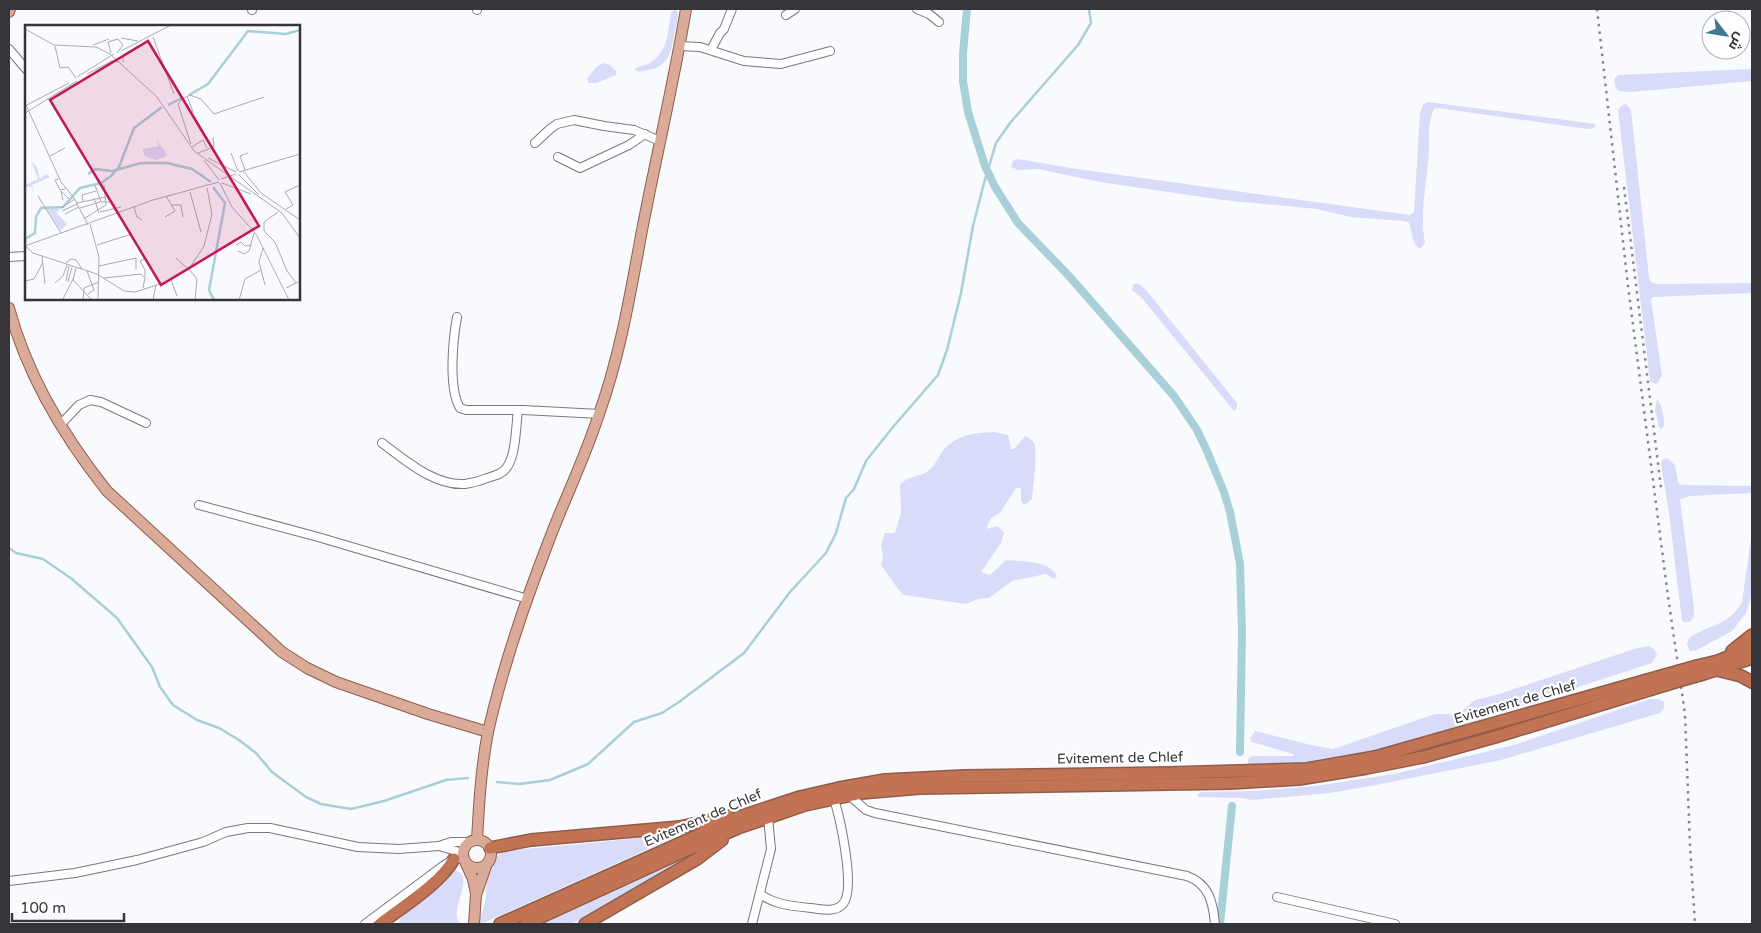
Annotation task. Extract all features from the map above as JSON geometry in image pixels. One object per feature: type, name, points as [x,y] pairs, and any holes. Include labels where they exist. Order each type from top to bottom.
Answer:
[{"type":"highway","points":[[1752,635],[1718,666],[1752,682]]},
{"type":"highway","name":"Evitement de Chlef","points":[[1718,666],[1752,647]]},
{"type":"highway","name":"Evitement de Chlef","points":[[500,924],[739,817],[887,790],[1231,783],[1299,779],[1423,757],[1495,737],[1699,670],[1752,658]]},
{"type":"highway","name":"Evitement de Chlef","points":[[526,924],[738,828],[766,812],[800,797],[884,780],[1005,774],[1307,769],[1375,757],[1674,678]]},
{"type":"highway","points":[[490,848],[531,840],[680,827],[766,812]]},
{"type":"highway","points":[[585,924],[697,859],[738,828]]},
{"type":"highway","points":[[380,924],[462,858]]},
{"type":"main road","points":[[462,858],[473,841],[488,732],[513,641],[547,545],[600,414],[612,371],[630,301],[686,9]]},
{"type":"main road","points":[[9,308],[16,333],[32,373],[61,424],[90,469],[107,491],[282,652],[307,668],[336,682],[488,732]]},
{"type":"main road","points":[[473,841],[485,842],[490,848],[492,856],[486,866],[476,895]]},
{"type":"main road","points":[[462,858],[470,867],[478,869],[486,866]]},
{"type":"main road","points":[[462,858],[473,879],[476,895],[474,924]]},
{"type":"street","points":[[711,50],[724,29],[732,9]]},
{"type":"street","points":[[786,14],[794,9]]},
{"type":"street","points":[[918,9],[929,14],[939,22]]},
{"type":"street","points":[[680,46],[700,47],[744,61],[782,64],[830,51]]},
{"type":"street","points":[[9,49],[25,68]]},
{"type":"street","points":[[535,143],[557,124],[574,120],[623,128],[645,134],[660,141]]},
{"type":"street","points":[[558,157],[580,168],[629,145],[645,134]]},
{"type":"street","points":[[9,257],[25,256]]},
{"type":"street","points":[[457,317],[453,336],[453,370],[458,406],[466,410],[518,410],[600,414]]},
{"type":"street","points":[[61,424],[79,405],[90,400],[101,402],[146,423]]},
{"type":"street","points":[[382,443],[407,462],[438,479],[457,484],[478,481],[497,475],[508,467],[518,410]]},
{"type":"street","points":[[199,505],[318,537],[528,599]]},
{"type":"street","points":[[850,796],[866,810],[875,814],[1186,876],[1197,880],[1205,888],[1215,924]]},
{"type":"street","points":[[760,894],[781,904],[806,908],[833,910],[843,905],[847,895],[845,849],[834,799]]},
{"type":"street","points":[[752,924],[771,849],[766,812]]},
{"type":"street","points":[[9,881],[75,873],[137,860],[202,842],[226,832],[248,828],[270,828],[358,847],[399,849],[473,841]]},
{"type":"street","points":[[439,846],[462,858]]},
{"type":"street","points":[[365,924],[443,866],[462,858]]},
{"type":"street","points":[[1276,897],[1395,924]]},
{"type":"shaded area","points":[[674,10],[677,11],[678,20],[671,50],[666,61],[656,68],[636,71],[635,68],[650,63],[656,58],[664,47],[671,13]]},
{"type":"shaded area","points":[[604,63],[610,65],[616,71],[616,75],[597,83],[589,83],[587,79],[596,67]]},
{"type":"shaded area","points":[[1752,69],[1752,81],[1631,92],[1619,91],[1616,88],[1614,79],[1618,75]]},
{"type":"shaded area","points":[[1428,102],[1596,124],[1594,128],[1587,129],[1438,108],[1434,109],[1429,128],[1423,207],[1425,243],[1420,249],[1414,241],[1409,223],[1404,221],[1351,217],[1317,209],[1223,200],[1100,182],[1038,169],[1018,170],[1011,167],[1013,161],[1018,159],[1077,169],[1410,215],[1414,212],[1420,113],[1423,105]]},
{"type":"shaded area","points":[[1626,104],[1631,110],[1651,282],[1657,284],[1752,283],[1752,293],[1653,297],[1651,299],[1662,375],[1658,383],[1655,384],[1650,381],[1618,110],[1622,105]]},
{"type":"shaded area","points":[[1134,284],[1139,284],[1146,290],[1237,403],[1237,408],[1234,411],[1142,298],[1132,290]]},
{"type":"shaded area","points":[[1657,399],[1664,416],[1664,426],[1661,429],[1655,410]]},
{"type":"shaded area","points":[[995,432],[1008,435],[1011,449],[1014,449],[1025,436],[1033,442],[1036,453],[1032,499],[1023,504],[1021,488],[1016,488],[1000,513],[991,518],[986,529],[997,526],[1004,532],[1001,543],[981,572],[990,575],[1006,560],[1043,565],[1054,572],[1057,577],[1054,579],[1046,574],[1012,581],[989,598],[978,599],[966,604],[904,595],[881,565],[883,557],[881,545],[885,533],[895,533],[901,512],[900,485],[930,469],[942,452],[953,441],[973,434]]},
{"type":"shaded area","points":[[1667,458],[1675,465],[1678,483],[1682,485],[1752,486],[1752,493],[1690,496],[1680,499],[1694,608],[1693,617],[1688,622],[1682,621],[1661,464],[1663,459]]},
{"type":"shaded area","points":[[1752,532],[1752,594],[1746,613],[1732,631],[1697,650],[1690,651],[1687,645],[1689,638],[1731,616],[1742,602]]},
{"type":"shaded area","points":[[1649,646],[1654,649],[1657,655],[1652,663],[1388,749],[1345,758],[1299,763],[1247,765],[1249,758],[1252,756],[1294,756],[1293,754],[1252,742],[1250,738],[1255,731],[1333,749],[1435,714],[1458,714],[1475,700],[1496,695],[1637,648]]},
{"type":"shaded area","points":[[1650,699],[1659,699],[1664,702],[1664,708],[1660,713],[1501,760],[1330,793],[1252,800],[1198,797],[1198,794],[1201,792],[1255,791],[1315,786],[1394,774],[1514,745]]},
{"type":"shaded area","points":[[686,832],[481,924],[474,924],[481,914],[486,899],[489,867],[493,860],[507,851],[618,840]]},
{"type":"shaded area","points":[[679,861],[677,864],[571,924],[540,924]]},
{"type":"shaded area","points":[[456,870],[461,874],[463,880],[457,910],[460,924],[398,924],[405,908],[450,872]]},
{"type":"waterway","points":[[967,9],[963,53],[963,81],[968,112],[985,166],[995,187],[1018,223],[1069,276],[1174,396],[1197,430],[1224,492],[1230,512],[1240,564],[1242,631],[1240,752]]},
{"type":"waterway","points":[[497,782],[519,784],[550,780],[588,764],[634,722],[662,713],[679,702],[744,653],[790,592],[826,553],[836,533],[846,498],[854,489],[866,461],[938,375],[947,350],[961,293],[973,226],[996,143],[1010,123],[1078,45],[1091,23],[1089,9]]},
{"type":"waterway","points":[[9,548],[16,553],[43,559],[72,579],[117,618],[152,667],[160,687],[173,705],[197,720],[219,728],[239,740],[256,753],[272,772],[306,797],[321,804],[351,809],[384,801],[446,780],[468,778]]},
{"type":"waterway","points":[[1220,924],[1232,806]]},
{"type":"railway","points":[[1597,9],[1628,286],[1685,714],[1695,924]]},
{"type":"railway","points":[[1624,187],[1661,488]]}]
